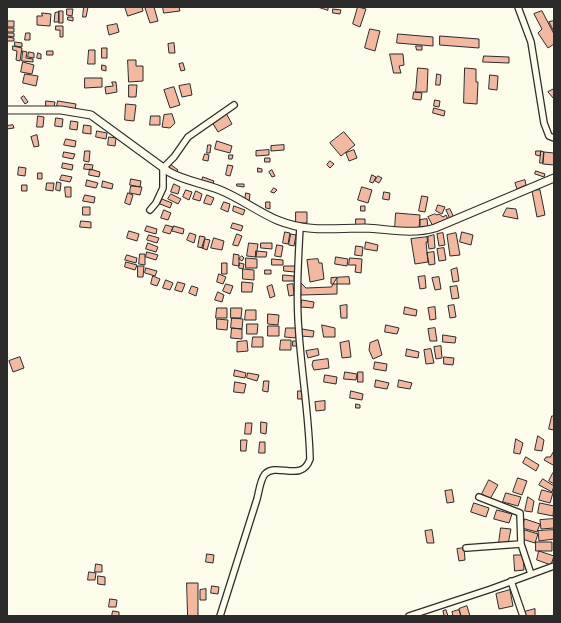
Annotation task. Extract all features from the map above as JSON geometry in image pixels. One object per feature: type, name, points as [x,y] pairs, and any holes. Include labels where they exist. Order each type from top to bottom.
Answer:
[{"type":"street","points":[[518,7],[531,42],[544,123],[549,136],[554,138]]},
{"type":"street","points":[[150,210],[156,203],[163,188],[163,168],[188,137],[234,105]]},
{"type":"street","points":[[7,110],[61,110],[91,115],[163,168],[180,178],[219,189],[277,219],[309,229],[366,228],[408,232],[424,231],[435,228],[554,178]]},
{"type":"street","points":[[220,616],[257,499],[260,484],[265,475],[271,471],[303,470],[308,466],[310,459],[299,334],[298,279],[300,227]]},
{"type":"street","points":[[479,497],[520,513],[521,544],[531,574]]},
{"type":"street","points":[[466,548],[521,544]]},
{"type":"street","points":[[409,616],[554,566]]},
{"type":"street","points":[[511,581],[523,616]]},
{"type":"building","points":[[84,7],[88,7],[86,17],[83,17]]},
{"type":"building","points":[[125,7],[142,7],[143,11],[128,16]]},
{"type":"building","points":[[154,7],[158,21],[150,23],[145,8]]},
{"type":"building","points":[[163,7],[179,7],[180,11],[164,13]]},
{"type":"building","points":[[318,7],[328,7],[328,10]]},
{"type":"building","points":[[358,7],[366,9],[360,27],[353,24]]},
{"type":"building","points":[[67,9],[73,9],[72,16],[67,15]]},
{"type":"building","points":[[333,9],[341,10],[340,14],[333,13]]},
{"type":"building","points":[[59,11],[63,11],[63,23],[59,23]]},
{"type":"building","points":[[542,11],[554,34],[554,44],[548,48],[538,33],[542,29],[534,14]]},
{"type":"building","points":[[59,12],[59,22],[54,22],[55,13]]},
{"type":"building","points":[[42,13],[51,14],[50,26],[37,25],[37,16],[42,16]]},
{"type":"building","points":[[68,17],[73,17],[73,21],[68,20]]},
{"type":"building","points":[[8,21],[14,21],[14,27],[8,27]]},
{"type":"building","points":[[554,21],[554,32],[549,22]]},
{"type":"building","points":[[117,24],[119,32],[109,35],[107,26]]},
{"type":"building","points":[[56,26],[63,26],[63,37],[60,37],[60,30],[56,30]]},
{"type":"building","points":[[7,28],[14,28],[14,32],[7,32]]},
{"type":"building","points":[[370,29],[380,31],[375,51],[365,48]]},
{"type":"building","points":[[7,33],[14,33],[14,37],[7,36]]},
{"type":"building","points":[[26,33],[30,33],[30,40],[25,40]]},
{"type":"building","points":[[398,34],[433,37],[433,46],[397,43]]},
{"type":"building","points":[[440,36],[479,39],[479,48],[440,45]]},
{"type":"building","points":[[7,37],[14,38],[14,41],[7,41]]},
{"type":"building","points":[[15,42],[22,43],[22,47],[15,46]]},
{"type":"building","points":[[174,43],[175,53],[169,53],[168,44]]},
{"type":"building","points":[[13,46],[22,48],[20,61],[16,60],[17,51],[13,50]]},
{"type":"building","points":[[416,46],[422,46],[422,50],[417,50]]},
{"type":"building","points":[[102,48],[107,48],[107,58],[102,58]]},
{"type":"building","points":[[89,50],[95,50],[95,64],[88,64]]},
{"type":"building","points":[[23,51],[27,52],[26,58],[33,59],[33,62],[22,61]]},
{"type":"building","points":[[47,51],[53,51],[53,55],[47,55]]},
{"type":"building","points":[[29,52],[34,53],[34,58],[28,57]]},
{"type":"building","points":[[38,53],[41,54],[41,59],[37,58]]},
{"type":"building","points":[[390,54],[403,54],[404,65],[399,66],[401,73],[394,73]]},
{"type":"building","points":[[484,56],[509,57],[509,63],[483,62]]},
{"type":"building","points":[[128,60],[136,60],[136,66],[143,66],[143,81],[129,82]]},
{"type":"building","points":[[23,62],[34,65],[32,74],[21,72]]},
{"type":"building","points":[[183,63],[185,70],[181,71],[179,64]]},
{"type":"building","points":[[102,65],[106,66],[106,71],[102,70]]},
{"type":"building","points":[[418,68],[428,69],[427,92],[416,92]]},
{"type":"building","points":[[465,68],[476,69],[476,82],[478,82],[477,104],[464,103]]},
{"type":"building","points":[[25,74],[38,76],[36,86],[23,83]]},
{"type":"building","points":[[437,74],[441,75],[440,85],[436,85]]},
{"type":"building","points":[[490,75],[498,76],[497,90],[489,89]]},
{"type":"building","points":[[85,78],[102,78],[102,87],[85,88]]},
{"type":"building","points":[[112,82],[116,82],[117,92],[106,94],[105,87],[113,86]]},
{"type":"building","points":[[190,84],[192,95],[182,97],[179,86]]},
{"type":"building","points":[[129,85],[137,85],[136,97],[129,97]]},
{"type":"building","points":[[174,87],[180,105],[170,108],[164,90]]},
{"type":"building","points":[[554,89],[554,99],[548,92]]},
{"type":"building","points":[[414,92],[422,93],[421,100],[413,99]]},
{"type":"building","points":[[24,96],[28,102],[25,104],[21,98]]},
{"type":"building","points":[[435,100],[440,101],[439,107],[434,106]]},
{"type":"building","points":[[46,101],[55,102],[54,107],[46,106]]},
{"type":"building","points":[[58,101],[76,104],[75,110],[57,106]]},
{"type":"building","points":[[126,104],[136,105],[134,121],[125,120]]},
{"type":"building","points":[[434,108],[445,111],[444,116],[433,113]]},
{"type":"building","points":[[226,113],[232,124],[218,132],[212,122]]},
{"type":"building","points":[[172,114],[175,123],[170,128],[162,127],[164,115]]},
{"type":"building","points":[[38,116],[44,117],[43,127],[37,127]]},
{"type":"building","points":[[151,116],[160,116],[160,125],[150,125]]},
{"type":"building","points":[[56,118],[63,119],[62,127],[55,126]]},
{"type":"building","points":[[71,121],[78,122],[77,130],[70,129]]},
{"type":"building","points":[[13,125],[14,128],[7,129],[7,126]]},
{"type":"building","points":[[84,125],[91,126],[91,134],[83,133]]},
{"type":"building","points":[[97,131],[107,133],[106,139],[96,137]]},
{"type":"building","points":[[344,132],[355,145],[341,156],[330,143]]},
{"type":"building","points":[[37,135],[39,146],[34,147],[31,137]]},
{"type":"building","points":[[109,137],[116,138],[115,146],[108,145]]},
{"type":"building","points":[[66,139],[76,141],[75,147],[64,145]]},
{"type":"building","points":[[217,141],[232,146],[230,153],[215,149]]},
{"type":"building","points":[[208,145],[211,145],[210,153],[207,153]]},
{"type":"building","points":[[284,145],[284,150],[271,151],[271,146]]},
{"type":"building","points":[[269,150],[269,155],[256,156],[256,151]]},
{"type":"building","points":[[354,150],[357,158],[349,161],[346,153]]},
{"type":"building","points":[[85,151],[90,151],[89,162],[84,161]]},
{"type":"building","points":[[536,151],[541,151],[540,156],[536,155]]},
{"type":"building","points":[[541,151],[544,152],[543,163],[540,163]]},
{"type":"building","points":[[64,152],[75,154],[73,159],[63,157]]},
{"type":"building","points":[[544,152],[554,153],[554,165],[543,164]]},
{"type":"building","points":[[205,154],[209,155],[208,161],[203,160]]},
{"type":"building","points":[[229,155],[233,155],[232,159],[229,159]]},
{"type":"building","points":[[265,158],[270,158],[270,162],[265,162]]},
{"type":"building","points":[[330,161],[334,164],[330,168],[327,165]]},
{"type":"building","points":[[63,163],[73,165],[72,170],[62,168]]},
{"type":"building","points":[[85,164],[93,165],[92,170],[84,169]]},
{"type":"building","points":[[170,164],[178,170],[175,175],[167,169]]},
{"type":"building","points":[[228,165],[233,166],[230,176],[226,175]]},
{"type":"building","points":[[19,167],[26,168],[25,176],[18,175]]},
{"type":"building","points":[[258,168],[262,169],[262,172],[258,172]]},
{"type":"building","points":[[90,169],[100,172],[99,177],[89,175]]},
{"type":"building","points":[[272,170],[275,176],[272,177],[269,172]]},
{"type":"building","points":[[536,171],[545,174],[544,177],[535,174]]},
{"type":"building","points":[[38,173],[42,173],[42,179],[38,179]]},
{"type":"building","points":[[62,175],[72,177],[70,182],[60,180]]},
{"type":"building","points":[[372,175],[376,177],[373,183],[370,182]]},
{"type":"building","points":[[378,176],[382,178],[379,183],[375,181]]},
{"type":"building","points":[[203,177],[214,181],[212,187],[201,184]]},
{"type":"building","points":[[131,179],[141,181],[140,187],[130,185]]},
{"type":"building","points":[[87,180],[98,183],[96,188],[86,186]]},
{"type":"building","points":[[525,180],[526,185],[517,189],[515,183]]},
{"type":"building","points":[[103,181],[113,184],[112,189],[102,187]]},
{"type":"building","points":[[57,182],[61,183],[60,191],[56,190]]},
{"type":"building","points":[[47,183],[54,183],[53,191],[46,190]]},
{"type":"building","points":[[174,184],[180,187],[178,194],[171,192]]},
{"type":"building","points":[[237,184],[244,184],[244,187],[237,186]]},
{"type":"building","points":[[22,185],[27,185],[27,191],[22,191]]},
{"type":"building","points":[[131,186],[142,187],[140,195],[130,193]]},
{"type":"building","points":[[65,187],[71,187],[71,197],[66,197]]},
{"type":"building","points":[[362,187],[372,190],[368,203],[358,200]]},
{"type":"building","points":[[274,188],[277,190],[274,193],[271,192]]},
{"type":"building","points":[[186,190],[192,192],[189,200],[183,197]]},
{"type":"building","points":[[540,190],[545,215],[537,217],[532,191]]},
{"type":"building","points":[[196,191],[202,194],[200,201],[193,199]]},
{"type":"building","points":[[384,192],[390,193],[389,200],[383,199]]},
{"type":"building","points":[[128,193],[133,195],[130,205],[125,203]]},
{"type":"building","points":[[246,193],[250,194],[249,202],[245,201]]},
{"type":"building","points":[[171,194],[181,199],[178,204],[168,199]]},
{"type":"building","points":[[85,195],[95,197],[94,203],[83,201]]},
{"type":"building","points":[[207,195],[214,198],[211,205],[204,203]]},
{"type":"building","points":[[422,196],[428,197],[425,212],[419,211]]},
{"type":"building","points":[[162,199],[172,203],[170,208],[160,204]]},
{"type":"building","points":[[224,202],[230,204],[228,212],[221,209]]},
{"type":"building","points":[[266,202],[270,202],[270,209],[266,208]]},
{"type":"building","points":[[438,205],[445,207],[442,214],[436,211]]},
{"type":"building","points":[[234,206],[245,210],[243,215],[233,211]]},
{"type":"building","points":[[361,206],[365,206],[365,211],[361,211]]},
{"type":"building","points":[[83,207],[90,207],[90,215],[83,215]]},
{"type":"building","points":[[507,208],[516,209],[518,219],[503,216]]},
{"type":"building","points":[[450,209],[454,218],[450,219],[446,210]]},
{"type":"building","points":[[164,210],[171,213],[168,220],[161,218]]},
{"type":"building","points":[[296,212],[307,212],[307,223],[296,223]]},
{"type":"building","points":[[396,213],[420,215],[419,230],[395,229]]},
{"type":"building","points":[[439,214],[443,217],[446,215],[449,221],[434,228],[428,217]]},
{"type":"building","points":[[356,219],[365,219],[365,227],[356,228]]},
{"type":"building","points":[[427,219],[428,227],[420,228],[420,220]]},
{"type":"building","points":[[81,221],[91,222],[91,228],[80,227]]},
{"type":"building","points":[[233,223],[243,226],[241,231],[231,228]]},
{"type":"building","points":[[166,225],[173,227],[170,234],[163,232]]},
{"type":"building","points":[[147,226],[157,229],[156,234],[145,231]]},
{"type":"building","points":[[174,226],[184,229],[183,234],[172,231]]},
{"type":"building","points":[[129,231],[139,234],[137,241],[127,238]]},
{"type":"building","points":[[285,232],[290,233],[288,244],[283,243]]},
{"type":"building","points":[[462,232],[473,235],[471,245],[460,242]]},
{"type":"building","points":[[190,233],[196,235],[194,243],[187,240]]},
{"type":"building","points":[[443,233],[445,245],[439,246],[437,234]]},
{"type":"building","points":[[456,233],[460,255],[450,256],[447,235]]},
{"type":"building","points":[[237,234],[242,236],[238,246],[233,245]]},
{"type":"building","points":[[291,234],[296,235],[294,246],[289,245]]},
{"type":"building","points":[[149,235],[159,238],[157,243],[147,240]]},
{"type":"building","points":[[434,235],[435,248],[429,249],[427,237]]},
{"type":"building","points":[[200,236],[205,237],[203,248],[198,247]]},
{"type":"building","points":[[428,237],[428,242],[426,242],[428,262],[415,264],[411,239]]},
{"type":"building","points":[[214,238],[224,241],[222,250],[211,248]]},
{"type":"building","points":[[205,239],[210,240],[207,250],[202,248]]},
{"type":"building","points":[[366,242],[378,245],[377,251],[365,249]]},
{"type":"building","points":[[148,243],[158,247],[156,252],[146,249]]},
{"type":"building","points":[[249,243],[258,244],[256,257],[247,256]]},
{"type":"building","points":[[261,243],[272,243],[272,249],[261,248]]},
{"type":"building","points":[[277,245],[283,246],[281,257],[275,256]]},
{"type":"building","points":[[356,246],[363,247],[362,256],[355,255]]},
{"type":"building","points":[[444,248],[446,260],[439,261],[437,249]]},
{"type":"building","points":[[256,251],[267,252],[266,257],[256,257]]},
{"type":"building","points":[[147,252],[158,255],[156,260],[146,257]]},
{"type":"building","points":[[434,252],[435,264],[429,265],[427,253]]},
{"type":"building","points":[[140,254],[145,254],[145,265],[139,264]]},
{"type":"building","points":[[234,254],[239,255],[239,266],[233,265]]},
{"type":"building","points":[[127,255],[137,258],[136,263],[125,260]]},
{"type":"building","points":[[242,256],[244,258],[242,261],[239,259]]},
{"type":"building","points":[[336,257],[348,259],[347,266],[335,264]]},
{"type":"building","points":[[246,258],[257,259],[257,268],[246,268]]},
{"type":"building","points":[[350,258],[362,259],[361,273],[355,272],[356,265],[349,265]]},
{"type":"building","points":[[272,259],[283,260],[283,265],[272,265]]},
{"type":"building","points":[[318,259],[319,263],[322,263],[324,279],[310,282],[307,260]]},
{"type":"building","points":[[126,262],[137,265],[135,270],[125,267]]},
{"type":"building","points":[[222,263],[227,263],[227,274],[222,274]]},
{"type":"building","points":[[240,263],[244,264],[243,269],[239,268]]},
{"type":"building","points":[[138,266],[144,266],[143,277],[138,277]]},
{"type":"building","points":[[284,266],[295,266],[295,272],[284,271]]},
{"type":"building","points":[[146,268],[157,271],[155,276],[145,273]]},
{"type":"building","points":[[457,268],[459,281],[453,282],[451,270]]},
{"type":"building","points":[[243,269],[254,270],[254,280],[243,279]]},
{"type":"building","points":[[265,270],[271,270],[271,274],[265,274]]},
{"type":"building","points":[[219,274],[226,277],[223,284],[217,282]]},
{"type":"building","points":[[283,275],[294,276],[294,281],[283,281]]},
{"type":"building","points":[[153,276],[160,279],[157,286],[151,284]]},
{"type":"building","points":[[425,276],[426,288],[420,289],[418,277]]},
{"type":"building","points":[[349,277],[350,284],[331,284],[331,278]]},
{"type":"building","points":[[439,277],[441,289],[435,290],[432,278]]},
{"type":"building","points":[[337,278],[337,294],[301,295],[300,282],[306,288],[331,287]]},
{"type":"building","points":[[166,280],[173,283],[170,290],[163,288]]},
{"type":"building","points":[[178,282],[185,284],[182,292],[175,290]]},
{"type":"building","points":[[242,282],[253,283],[252,292],[242,292]]},
{"type":"building","points":[[226,284],[233,286],[230,294],[223,291]]},
{"type":"building","points":[[293,284],[294,295],[289,296],[287,285]]},
{"type":"building","points":[[272,285],[275,296],[270,298],[267,287]]},
{"type":"building","points":[[192,286],[198,288],[196,296],[189,293]]},
{"type":"building","points":[[457,286],[459,298],[452,299],[450,287]]},
{"type":"building","points":[[218,292],[224,295],[222,302],[215,300]]},
{"type":"building","points":[[302,300],[314,302],[313,308],[301,307]]},
{"type":"building","points":[[347,305],[347,318],[341,318],[340,306]]},
{"type":"building","points":[[454,305],[456,317],[450,318],[448,306]]},
{"type":"building","points":[[405,307],[417,310],[416,316],[404,314]]},
{"type":"building","points":[[435,307],[436,319],[430,320],[428,308]]},
{"type":"building","points":[[217,308],[227,308],[227,318],[216,318]]},
{"type":"building","points":[[231,308],[242,308],[241,318],[231,318]]},
{"type":"building","points":[[246,310],[256,310],[256,320],[245,320]]},
{"type":"building","points":[[268,314],[279,315],[278,325],[268,324]]},
{"type":"building","points":[[232,318],[243,319],[242,329],[231,328]]},
{"type":"building","points":[[217,319],[228,320],[227,330],[217,329]]},
{"type":"building","points":[[247,324],[258,324],[257,334],[247,334]]},
{"type":"building","points":[[322,325],[335,328],[335,337],[324,337]]},
{"type":"building","points":[[386,325],[399,328],[397,334],[385,332]]},
{"type":"building","points":[[268,326],[279,326],[279,336],[268,336]]},
{"type":"building","points":[[232,328],[242,329],[242,339],[231,338]]},
{"type":"building","points":[[286,328],[296,328],[296,338],[285,337]]},
{"type":"building","points":[[435,328],[437,341],[430,341],[428,329]]},
{"type":"building","points":[[302,329],[314,331],[313,337],[301,336]]},
{"type":"building","points":[[443,335],[456,337],[455,343],[443,342]]},
{"type":"building","points":[[253,337],[263,337],[263,347],[252,347]]},
{"type":"building","points":[[281,340],[291,340],[291,350],[280,350]]},
{"type":"building","points":[[378,340],[382,355],[373,359],[369,350],[370,343]]},
{"type":"building","points":[[247,341],[248,351],[237,352],[237,342]]},
{"type":"building","points":[[293,341],[299,341],[299,346],[293,346]]},
{"type":"building","points":[[349,341],[351,357],[342,358],[340,343]]},
{"type":"building","points":[[441,346],[442,358],[436,359],[434,347]]},
{"type":"building","points":[[318,349],[319,355],[308,358],[306,351]]},
{"type":"building","points":[[407,349],[419,352],[418,358],[406,356]]},
{"type":"building","points":[[431,349],[434,363],[426,364],[424,350]]},
{"type":"building","points":[[20,357],[24,368],[13,372],[9,361]]},
{"type":"building","points":[[444,357],[454,358],[453,365],[444,364]]},
{"type":"building","points":[[328,359],[329,368],[314,370],[312,365],[313,361]]},
{"type":"building","points":[[375,362],[387,364],[386,371],[374,369]]},
{"type":"building","points":[[235,370],[246,373],[245,378],[234,376]]},
{"type":"building","points":[[345,372],[357,374],[356,380],[344,379]]},
{"type":"building","points":[[358,372],[363,372],[363,382],[358,382]]},
{"type":"building","points":[[248,373],[259,375],[257,381],[247,378]]},
{"type":"building","points":[[325,375],[337,377],[336,384],[324,382]]},
{"type":"building","points":[[376,380],[389,383],[387,389],[375,387]]},
{"type":"building","points":[[399,380],[412,383],[410,389],[398,387]]},
{"type":"building","points":[[264,381],[269,381],[268,392],[263,391]]},
{"type":"building","points":[[235,382],[246,384],[244,393],[234,392]]},
{"type":"building","points":[[298,391],[304,391],[304,399],[298,399]]},
{"type":"building","points":[[351,391],[363,394],[362,400],[350,398]]},
{"type":"building","points":[[325,401],[325,410],[316,411],[315,402]]},
{"type":"building","points":[[356,404],[360,405],[360,408],[356,408]]},
{"type":"building","points":[[552,416],[554,416],[554,430],[549,429]]},
{"type":"building","points":[[261,422],[267,423],[266,434],[261,433]]},
{"type":"building","points":[[246,423],[252,423],[251,434],[245,434]]},
{"type":"building","points":[[538,436],[544,440],[542,451],[535,450]]},
{"type":"building","points":[[516,439],[523,443],[520,454],[514,453]]},
{"type":"building","points":[[241,440],[247,440],[246,451],[241,451]]},
{"type":"building","points":[[260,442],[265,442],[265,453],[259,453]]},
{"type":"building","points":[[554,451],[553,465],[544,460],[546,457],[550,457]]},
{"type":"building","points":[[526,457],[539,465],[536,471],[523,463]]},
{"type":"building","points":[[553,473],[554,474],[554,484],[549,481]]},
{"type":"building","points":[[518,478],[527,481],[522,495],[513,492]]},
{"type":"building","points":[[543,479],[554,486],[552,492],[539,485]]},
{"type":"building","points":[[489,480],[498,485],[490,499],[482,494]]},
{"type":"building","points":[[452,490],[454,502],[447,503],[445,491]]},
{"type":"building","points":[[542,490],[553,493],[550,503],[539,500]]},
{"type":"building","points":[[506,493],[521,497],[518,506],[503,502]]},
{"type":"building","points":[[528,497],[534,501],[532,512],[525,511]]},
{"type":"building","points":[[474,503],[489,508],[486,517],[471,512]]},
{"type":"building","points":[[540,503],[554,506],[553,516],[538,513]]},
{"type":"building","points":[[497,510],[512,514],[509,523],[494,519]]},
{"type":"building","points":[[525,519],[540,524],[537,532],[522,528]]},
{"type":"building","points":[[554,519],[554,528],[541,529],[540,520]]},
{"type":"building","points":[[501,528],[511,529],[508,544],[499,543]]},
{"type":"building","points":[[432,530],[434,543],[427,543],[425,531]]},
{"type":"building","points":[[525,530],[538,534],[535,543],[522,539]]},
{"type":"building","points":[[554,530],[554,539],[539,541],[538,531]]},
{"type":"building","points":[[536,542],[552,542],[552,551],[536,551]]},
{"type":"building","points":[[464,548],[465,560],[459,561],[457,549]]},
{"type":"building","points":[[539,551],[554,556],[551,565],[537,560]]},
{"type":"building","points":[[207,554],[214,555],[213,563],[206,562]]},
{"type":"building","points":[[514,555],[523,555],[524,570],[515,571]]},
{"type":"building","points":[[96,564],[102,565],[102,572],[95,572]]},
{"type":"building","points":[[89,572],[96,573],[95,580],[88,580]]},
{"type":"building","points":[[98,576],[105,577],[105,585],[98,584]]},
{"type":"building","points":[[187,583],[198,583],[198,616],[188,616]]},
{"type":"building","points":[[212,586],[219,587],[218,594],[211,593]]},
{"type":"building","points":[[206,589],[206,600],[200,600],[200,590]]},
{"type":"building","points":[[510,590],[513,606],[499,609],[496,594]]},
{"type":"building","points":[[110,599],[117,600],[116,607],[109,607]]},
{"type":"building","points":[[467,606],[470,616],[461,616],[459,609]]},
{"type":"building","points":[[535,609],[535,616],[526,616],[524,612]]},
{"type":"building","points":[[446,610],[448,616],[444,616],[443,611]]},
{"type":"building","points":[[459,610],[461,616],[453,616],[452,612]]},
{"type":"building","points":[[113,611],[119,612],[119,616],[112,616]]}]
